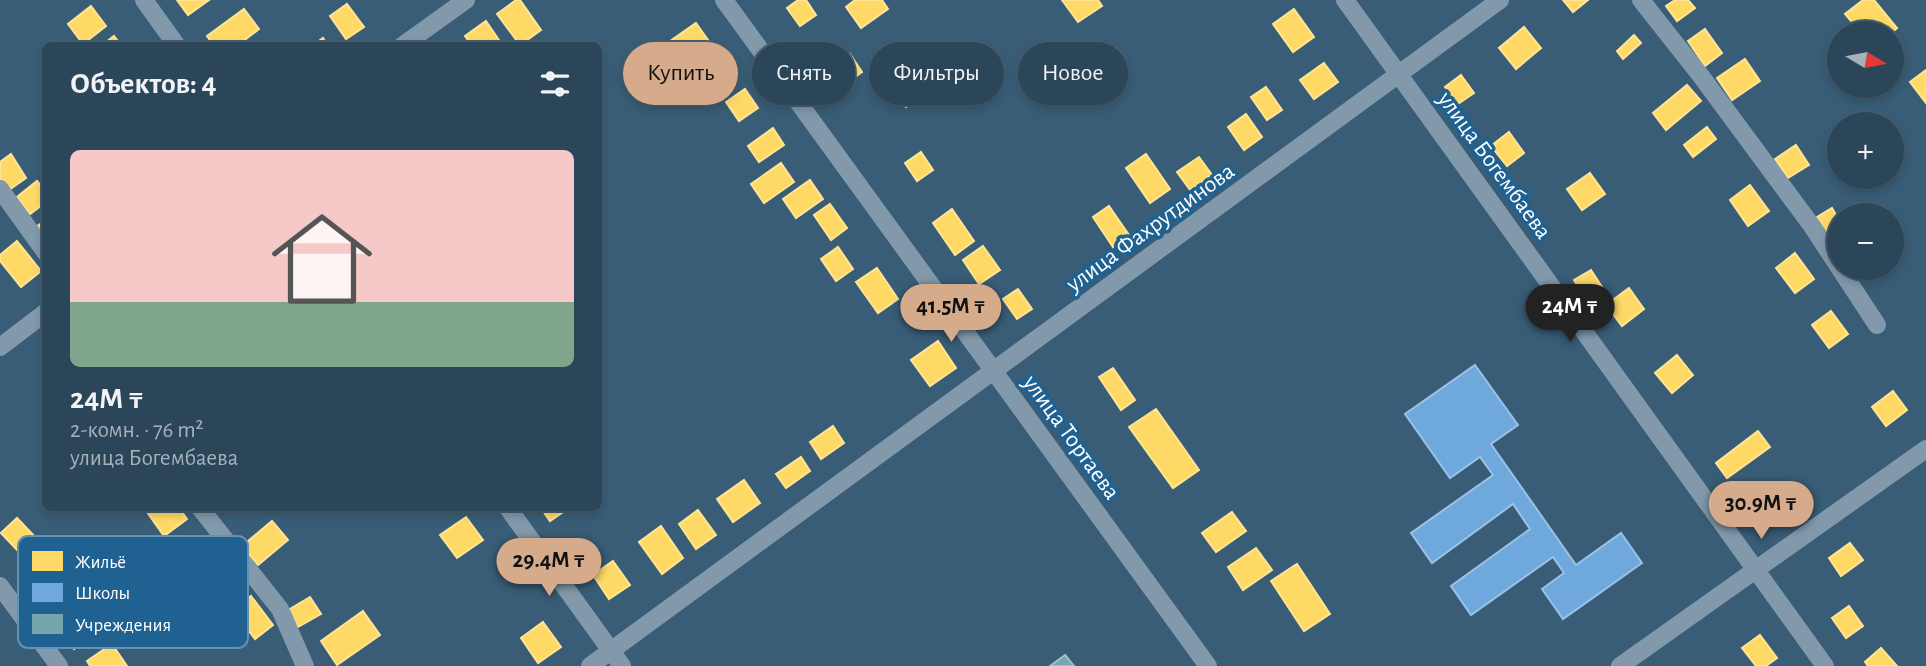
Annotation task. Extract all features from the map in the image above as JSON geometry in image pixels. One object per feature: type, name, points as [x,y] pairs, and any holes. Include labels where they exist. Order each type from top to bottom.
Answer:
[{"type":"street","points":[[144,0],[174,42]]},
{"type":"street","points":[[408,42],[466,0]]},
{"type":"street","name":"улица Тортаева","points":[[724,0],[1208,666]]},
{"type":"street","name":"улица Богембаева","points":[[1345,0],[1825,666]]},
{"type":"street","name":"улица Фахрутдинова","points":[[590,666],[1500,0]]},
{"type":"street","points":[[1641,0],[1812,226],[1877,325]]},
{"type":"street","points":[[0,189],[42,247]]},
{"type":"street","points":[[0,347],[42,315]]},
{"type":"street","points":[[1620,666],[1926,449]]},
{"type":"street","points":[[202,511],[222,536]]},
{"type":"street","points":[[510,511],[622,666]]},
{"type":"street","points":[[248,569],[280,609],[305,666]]},
{"type":"street","points":[[0,586],[18,610]]},
{"type":"street","points":[[46,648],[59,666]]},
{"type":"building: Жильё","points":[[177,0],[209,0],[188,15]]},
{"type":"building: Жильё","points":[[520,0],[541,30],[524,42],[518,42],[497,14]]},
{"type":"building: Жильё","points":[[798,0],[806,0],[816,15],[800,26],[787,8]]},
{"type":"building: Жильё","points":[[855,0],[882,0],[888,9],[861,28],[846,7]]},
{"type":"building: Жильё","points":[[1062,0],[1098,0],[1102,6],[1078,22]]},
{"type":"building: Жильё","points":[[1563,0],[1588,0],[1573,12]]},
{"type":"building: Жильё","points":[[1675,0],[1688,0],[1695,8],[1677,21],[1666,6]]},
{"type":"building: Жильё","points":[[1863,0],[1874,0],[1891,21],[1851,21],[1845,14]]},
{"type":"building: Жильё","points":[[347,4],[364,27],[346,39],[330,16]]},
{"type":"building: Жильё","points":[[91,6],[106,26],[86,42],[82,42],[68,24]]},
{"type":"building: Жильё","points":[[244,9],[259,29],[242,42],[211,42],[207,36]]},
{"type":"building: Жильё","points":[[1294,9],[1314,37],[1293,52],[1273,24]]},
{"type":"building: Жильё","points":[[486,21],[500,42],[469,42],[465,36]]},
{"type":"building: Жильё","points":[[696,23],[709,42],[669,42]]},
{"type":"building: Жильё","points":[[1524,27],[1541,48],[1516,69],[1499,48]]},
{"type":"building: Жильё","points":[[1705,29],[1722,53],[1705,66],[1688,41]]},
{"type":"building: Жильё","points":[[1634,35],[1641,43],[1623,59],[1617,51]]},
{"type":"building: Жильё","points":[[114,36],[119,42],[106,42]]},
{"type":"building: Жильё","points":[[1745,59],[1760,81],[1732,100],[1717,78]]},
{"type":"building: Жильё","points":[[855,62],[862,72],[855,77]]},
{"type":"building: Жильё","points":[[1324,63],[1338,82],[1314,99],[1300,80]]},
{"type":"building: Жильё","points":[[1926,70],[1926,103],[1910,82]]},
{"type":"building: Жильё","points":[[1461,75],[1474,93],[1458,104],[1445,87]]},
{"type":"building: Жильё","points":[[1687,85],[1701,101],[1666,130],[1653,113]]},
{"type":"building: Жильё","points":[[1266,87],[1282,110],[1267,120],[1251,97]]},
{"type":"building: Жильё","points":[[745,89],[752,99],[752,105],[758,108],[739,121],[728,105],[738,105],[738,94]]},
{"type":"building: Жильё","points":[[1246,114],[1262,137],[1244,150],[1228,127]]},
{"type":"building: Жильё","points":[[1707,127],[1716,139],[1693,157],[1684,145]]},
{"type":"building: Жильё","points":[[773,128],[784,145],[759,162],[748,146]]},
{"type":"building: Жильё","points":[[1509,132],[1524,153],[1507,166],[1491,146]]},
{"type":"building: Жильё","points":[[1796,145],[1809,165],[1788,178],[1775,159]]},
{"type":"building: Жильё","points":[[921,152],[933,170],[917,181],[905,163]]},
{"type":"building: Жильё","points":[[11,154],[26,178],[6,192],[0,183],[0,162]]},
{"type":"building: Жильё","points":[[1146,154],[1170,189],[1150,203],[1126,168]]},
{"type":"building: Жильё","points":[[1199,157],[1212,175],[1190,190],[1177,172]]},
{"type":"building: Жильё","points":[[781,163],[794,182],[764,203],[751,184]]},
{"type":"building: Жильё","points":[[1590,173],[1605,194],[1582,210],[1567,189]]},
{"type":"building: Жильё","points":[[810,180],[823,199],[796,218],[783,199]]},
{"type":"building: Жильё","points":[[37,181],[42,187],[42,205],[30,214],[17,197]]},
{"type":"building: Жильё","points":[[1750,185],[1769,211],[1748,226],[1730,200]]},
{"type":"building: Жильё","points":[[830,204],[847,228],[831,240],[814,215]]},
{"type":"building: Жильё","points":[[1109,206],[1129,235],[1113,247],[1093,217]]},
{"type":"building: Жильё","points":[[952,209],[974,241],[955,255],[933,223]]},
{"type":"building: Жильё","points":[[1827,211],[1827,234],[1817,217]]},
{"type":"building: Жильё","points":[[42,223],[42,241],[33,229]]},
{"type":"building: Жильё","points":[[17,241],[41,271],[21,287],[0,261],[0,255]]},
{"type":"building: Жильё","points":[[983,246],[1000,270],[979,284],[963,260]]},
{"type":"building: Жильё","points":[[838,247],[853,269],[836,281],[821,259]]},
{"type":"building: Жильё","points":[[1795,253],[1814,279],[1795,293],[1776,268]]},
{"type":"building: Жильё","points":[[877,268],[898,299],[878,313],[856,282]]},
{"type":"building: Жильё","points":[[1591,270],[1602,287],[1585,297],[1574,280]]},
{"type":"building: Жильё","points":[[1629,288],[1644,309],[1622,326],[1606,305]]},
{"type":"building: Жильё","points":[[1018,289],[1032,309],[1017,319],[1003,299]]},
{"type":"building: Жильё","points":[[1831,311],[1848,334],[1829,348],[1812,325]]},
{"type":"building: Жильё","points":[[938,341],[956,368],[930,386],[911,360]]},
{"type":"building: Жильё","points":[[1677,355],[1693,375],[1672,393],[1655,373]]},
{"type":"building: Жильё","points":[[1113,368],[1135,400],[1121,410],[1099,377]]},
{"type":"building: Жильё","points":[[1893,391],[1907,410],[1886,426],[1872,407]]},
{"type":"building: Жильё","points":[[1156,409],[1199,470],[1173,488],[1129,427]]},
{"type":"building: Жильё","points":[[833,426],[844,443],[821,459],[810,442]]},
{"type":"building: Жильё","points":[[1758,431],[1770,447],[1727,478],[1716,463]]},
{"type":"building: Жильё","points":[[801,457],[810,471],[786,488],[776,474]]},
{"type":"building: Жильё","points":[[744,480],[760,503],[733,522],[717,499]]},
{"type":"building: Жильё","points":[[1773,489],[1787,508],[1762,526],[1748,507]]},
{"type":"building: Жильё","points":[[698,510],[716,535],[696,549],[679,524]]},
{"type":"building: Жильё","points":[[181,511],[187,519],[164,536],[147,512]]},
{"type":"building: Жильё","points":[[543,511],[565,511],[550,521]]},
{"type":"building: Жильё","points":[[1232,512],[1246,531],[1216,552],[1202,533]]},
{"type":"building: Жильё","points":[[466,517],[483,540],[457,558],[440,535]]},
{"type":"building: Жильё","points":[[17,518],[34,536],[18,536],[18,551],[1,533]]},
{"type":"building: Жильё","points":[[272,521],[288,540],[258,565],[248,553],[248,541]]},
{"type":"building: Жильё","points":[[661,526],[683,558],[662,574],[639,542]]},
{"type":"building: Жильё","points":[[1850,543],[1863,560],[1841,576],[1829,558]]},
{"type":"building: Жильё","points":[[1256,548],[1272,570],[1243,590],[1228,567]]},
{"type":"building: Жильё","points":[[613,561],[630,585],[609,599],[593,575]]},
{"type":"building: Жильё","points":[[1297,564],[1330,614],[1304,631],[1271,581]]},
{"type":"building: Жильё","points":[[251,596],[273,625],[255,639],[248,630],[248,598]]},
{"type":"building: Жильё","points":[[310,597],[321,614],[298,627],[288,610]]},
{"type":"building: Жильё","points":[[1849,606],[1863,626],[1846,638],[1832,618]]},
{"type":"building: Жильё","points":[[363,611],[380,635],[337,665],[321,641]]},
{"type":"building: Жильё","points":[[543,622],[561,647],[538,663],[521,638]]},
{"type":"building: Жильё","points":[[1760,635],[1777,658],[1766,666],[1756,666],[1742,648]]},
{"type":"building: Жильё","points":[[106,648],[115,648],[127,666],[90,666],[87,661]]},
{"type":"building: Жильё","points":[[1881,648],[1897,666],[1868,666],[1865,662]]},
{"type":"building: Школы","points":[[1475,365],[1518,425],[1491,444],[1576,565],[1621,533],[1642,563],[1563,619],[1542,589],[1564,573],[1553,557],[1471,615],[1451,586],[1530,529],[1513,504],[1432,563],[1411,533],[1493,475],[1480,457],[1450,478],[1405,414]]},
{"type":"building: Учреждения","points":[[1065,655],[1074,666],[1050,666]]}]
